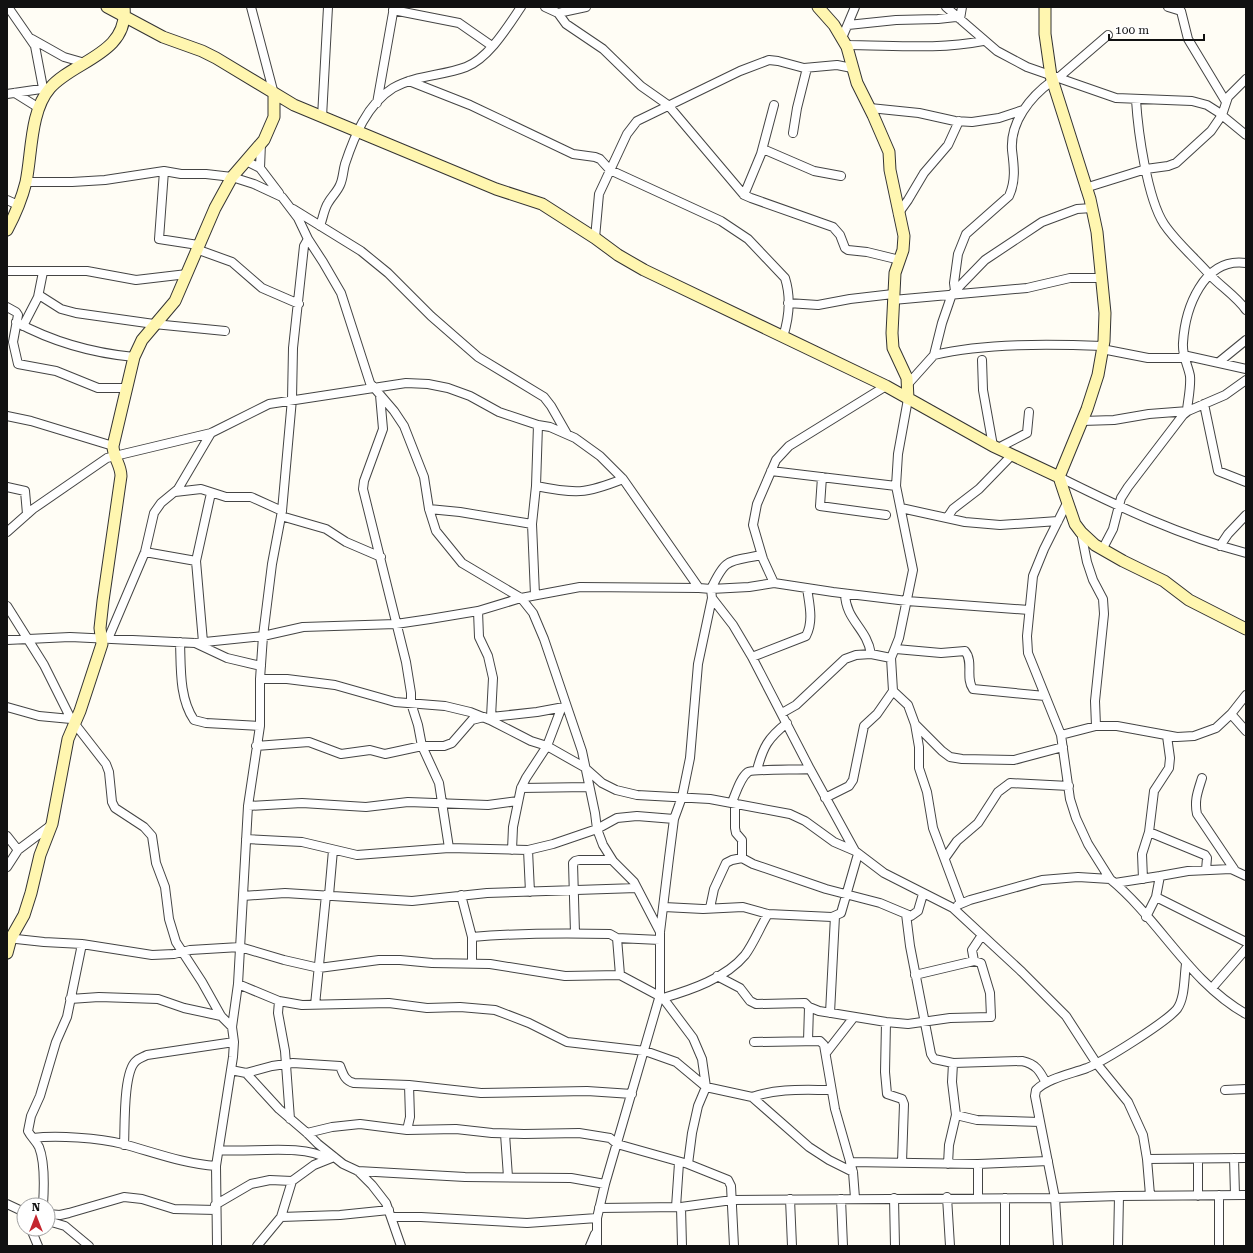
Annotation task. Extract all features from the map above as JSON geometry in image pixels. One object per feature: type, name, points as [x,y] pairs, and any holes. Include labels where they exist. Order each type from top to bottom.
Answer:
[{"type":"street","points":[[7,230],[26,182],[39,108],[47,88],[35,46],[31,38],[8,7]]},
{"type":"street","points":[[107,7],[124,12],[163,37],[202,51],[216,58],[274,94],[322,117],[496,189],[542,204],[595,238],[618,255],[644,270],[886,386],[996,447],[1120,507],[1220,546],[1246,553]]},
{"type":"street","points":[[105,639],[100,628],[121,476],[119,464],[114,451],[126,388],[134,357],[142,340],[175,301],[197,247],[232,177],[261,142],[274,117],[274,94],[251,7]]},
{"type":"street","points":[[322,117],[328,7]]},
{"type":"street","points":[[320,226],[328,202],[341,183],[345,165],[358,132],[376,103],[394,88],[419,77],[467,66],[476,61],[492,46],[522,7]]},
{"type":"street","points":[[544,7],[558,13],[566,24],[603,50],[641,86],[668,105],[744,195],[833,226],[840,235],[845,248],[848,250],[867,252],[900,260]]},
{"type":"street","points":[[558,13],[586,7]]},
{"type":"street","points":[[818,7],[834,25],[844,41],[857,83],[870,108],[889,152],[890,170],[898,214],[904,236],[900,260],[895,273],[893,297],[893,348],[907,378],[908,399],[898,454],[896,486],[912,562],[907,601],[896,649],[891,658],[894,691],[908,705],[915,724],[919,747],[919,768],[927,792],[933,828],[961,903]]},
{"type":"street","points":[[844,41],[855,7]]},
{"type":"street","points":[[946,7],[983,41],[997,51],[1021,64],[1054,78],[1116,98],[1136,100],[1162,99],[1192,101],[1207,105],[1222,115],[1246,135]]},
{"type":"street","points":[[958,18],[962,7]]},
{"type":"street","points":[[1045,7],[1045,34],[1054,78],[1092,208],[1097,232],[1105,313],[1103,347],[1098,375],[1082,421],[1059,477],[1076,524],[1081,532],[1095,545],[1102,550],[1164,580],[1189,600],[1246,629]]},
{"type":"street","points":[[1168,7],[1181,11],[1188,39],[1226,102]]},
{"type":"street","points":[[376,103],[394,8],[459,23],[492,46]]},
{"type":"street","points":[[11,93],[47,88],[85,63],[112,43],[119,33],[124,12]]},
{"type":"street","points":[[848,25],[896,20],[958,18]]},
{"type":"street","points":[[908,384],[934,355],[942,324],[954,293],[958,254],[966,234],[1009,196],[1013,188],[1014,164],[1012,134],[1023,110],[1054,78],[1108,35]]},
{"type":"street","points":[[31,38],[64,57],[85,63]]},
{"type":"street","points":[[844,41],[932,47],[983,41]]},
{"type":"street","points":[[595,238],[599,194],[632,126],[637,121],[740,71],[769,60],[807,68],[837,65],[852,68]]},
{"type":"street","points":[[793,133],[797,108],[807,68]]},
{"type":"street","points":[[1085,188],[1146,169],[1168,166],[1176,163],[1211,131],[1222,115],[1228,97],[1246,79]]},
{"type":"street","points":[[410,81],[470,105],[573,154],[600,159],[610,170],[716,217],[748,239],[785,278],[788,303],[788,324],[783,337]]},
{"type":"street","points":[[11,93],[39,108]]},
{"type":"street","points":[[1136,100],[1138,123],[1146,169],[1158,210],[1164,224],[1209,274],[1246,310]]},
{"type":"street","points":[[744,195],[763,149],[774,105]]},
{"type":"street","points":[[870,108],[919,113],[972,122],[999,118],[1023,110]]},
{"type":"street","points":[[898,214],[924,173],[948,145],[959,121]]},
{"type":"street","points":[[260,168],[261,142]]},
{"type":"street","points":[[763,149],[814,171],[841,176]]},
{"type":"street","points":[[246,161],[260,168],[291,208],[341,293],[368,378],[404,426],[424,477],[429,509],[436,531],[462,563],[521,598],[533,613],[544,639],[563,707],[582,751],[597,829],[603,845],[612,860],[634,882],[660,936]]},
{"type":"street","points":[[26,182],[105,180],[164,171],[232,177],[254,184],[282,197]]},
{"type":"street","points":[[164,171],[159,239],[197,247],[232,262],[262,288],[299,304]]},
{"type":"street","points":[[7,200],[18,205]]},
{"type":"street","points":[[291,208],[361,251],[478,357],[544,397],[558,417],[567,434]]},
{"type":"street","points":[[954,293],[985,260],[1031,228],[1042,222],[1077,209],[1092,208]]},
{"type":"street","points":[[217,1246],[216,1166],[234,1042],[232,1027],[238,984],[248,806],[260,726],[260,679],[263,636],[272,564],[282,514],[292,399],[293,348],[299,304],[304,246],[308,239]]},
{"type":"street","points":[[1188,411],[1190,376],[1184,356],[1187,316],[1196,293],[1209,274],[1234,264],[1246,263]]},
{"type":"street","points":[[7,271],[87,271],[136,280],[187,274]]},
{"type":"street","points":[[42,272],[39,295],[19,324],[10,342],[18,364],[56,371],[98,388],[126,388]]},
{"type":"street","points":[[788,303],[818,305],[850,299],[1027,288],[1070,278],[1101,278]]},
{"type":"street","points":[[39,295],[61,308],[76,313],[154,324],[225,331]]},
{"type":"street","points":[[7,307],[16,312],[19,324]]},
{"type":"street","points":[[19,324],[55,341],[81,349],[134,357]]},
{"type":"street","points":[[1219,362],[1246,340]]},
{"type":"street","points":[[934,355],[953,350],[1066,345],[1103,347],[1148,358],[1184,356],[1219,362],[1246,369]]},
{"type":"street","points":[[982,360],[983,390],[996,447]]},
{"type":"street","points":[[1102,550],[1113,529],[1120,507],[1121,498],[1128,486],[1183,415],[1188,411],[1224,395],[1246,380]]},
{"type":"street","points":[[7,416],[30,420],[114,451],[211,433],[269,404],[292,399],[378,392],[406,383],[428,384],[448,388],[470,396],[499,412],[538,426],[550,427],[567,434],[600,456],[623,479],[699,588]]},
{"type":"street","points":[[774,582],[761,555],[753,525],[753,518],[757,504],[776,460],[789,446],[886,386]]},
{"type":"street","points":[[378,392],[382,428],[364,481],[363,489],[381,557],[407,668],[411,703],[418,725],[422,746],[436,774],[449,848]]},
{"type":"street","points":[[1204,404],[1218,471],[1246,482]]},
{"type":"street","points":[[1082,421],[1114,420],[1149,414],[1188,411]]},
{"type":"street","points":[[996,447],[1027,433],[1029,412]]},
{"type":"street","points":[[550,427],[558,417]]},
{"type":"street","points":[[535,595],[532,524],[536,486],[538,426]]},
{"type":"street","points":[[7,953],[9,938],[24,915],[40,855],[52,824],[68,739],[73,722],[105,639],[145,552],[154,513],[161,503],[175,492],[184,480],[211,433]]},
{"type":"street","points":[[7,532],[27,514],[107,458],[114,451]]},
{"type":"street","points":[[947,518],[953,509],[979,488],[1012,455]]},
{"type":"street","points":[[771,471],[896,486]]},
{"type":"street","points":[[822,477],[820,506],[886,515]]},
{"type":"street","points":[[536,486],[572,493],[602,487],[623,479]]},
{"type":"street","points":[[7,487],[25,490],[27,514]]},
{"type":"street","points":[[175,492],[200,490],[226,496],[257,499],[282,514],[326,529],[346,542],[381,557]]},
{"type":"street","points":[[199,643],[196,561],[211,493]]},
{"type":"street","points":[[1068,503],[1058,521],[1033,576],[1033,589],[1029,610],[1028,653],[1061,735],[1076,818],[1088,844],[1113,881],[1186,964],[1232,1006],[1246,1014]]},
{"type":"street","points":[[901,508],[965,522],[1000,525],[1058,521]]},
{"type":"street","points":[[429,509],[460,512],[532,524]]},
{"type":"street","points":[[1220,546],[1228,534],[1246,515]]},
{"type":"street","points":[[1081,532],[1087,562],[1093,580],[1103,598],[1103,623],[1095,701],[1096,726]]},
{"type":"street","points":[[145,552],[196,561]]},
{"type":"street","points":[[597,1246],[597,1218],[605,1184],[662,996],[660,936],[674,819],[682,797],[690,758],[698,664],[711,594],[723,566],[734,561],[761,555]]},
{"type":"street","points":[[711,594],[774,582],[845,594],[907,601],[1029,610]]},
{"type":"street","points":[[7,640],[105,639],[199,643],[263,636],[303,627],[396,624],[478,611],[521,598],[580,586],[699,588],[711,594],[733,625],[782,713],[825,798],[857,853],[841,913],[835,916],[768,914],[751,908],[664,907]]},
{"type":"street","points":[[752,657],[806,636],[809,630],[810,612],[807,588]]},
{"type":"street","points":[[845,594],[849,613],[866,636],[871,654]]},
{"type":"street","points":[[7,606],[28,639],[61,697],[73,722],[106,764],[109,772],[112,802],[116,808],[144,827],[152,836],[156,863],[165,887],[169,919],[176,942],[202,982],[221,1016],[232,1027]]},
{"type":"street","points":[[478,611],[479,637],[488,656],[493,678],[488,718]]},
{"type":"street","points":[[180,642],[183,689],[188,708],[194,720],[206,723],[260,726]]},
{"type":"street","points":[[199,643],[226,658],[261,666]]},
{"type":"street","points":[[896,649],[941,653],[965,651],[969,661],[969,684],[973,689],[1045,696]]},
{"type":"street","points":[[782,713],[796,705],[845,660],[856,655],[871,654],[891,658]]},
{"type":"street","points":[[260,679],[287,679],[335,684],[373,697],[411,703],[445,706],[488,718],[517,734],[547,746],[584,767],[602,783],[616,790],[637,795],[682,797],[734,802],[790,814],[805,821],[834,842],[857,853],[884,873],[953,908],[1022,972],[1066,1016],[1097,1064],[1128,1102],[1143,1135],[1148,1159],[1150,1196]]},
{"type":"street","points":[[825,798],[850,786],[853,780],[864,726],[877,714],[894,691]]},
{"type":"street","points":[[1061,735],[1096,726],[1117,726],[1177,737],[1199,734],[1216,728],[1246,695]]},
{"type":"street","points":[[7,707],[39,716],[73,722]]},
{"type":"street","points":[[256,746],[308,742],[341,754],[370,750],[385,754],[422,746],[444,746],[452,743],[472,720],[563,707]]},
{"type":"street","points":[[512,850],[513,827],[521,788],[547,746],[563,707]]},
{"type":"street","points":[[1230,714],[1246,731]]},
{"type":"street","points":[[757,770],[762,753],[768,741],[774,733],[787,723]]},
{"type":"street","points":[[915,724],[942,751],[950,756],[962,759],[1014,760],[1063,746]]},
{"type":"street","points":[[1143,879],[1142,854],[1148,832],[1154,791],[1169,768],[1170,758],[1166,736]]},
{"type":"street","points":[[742,858],[742,840],[736,833],[735,828],[734,802],[742,779],[748,772],[757,770],[785,771],[810,769]]},
{"type":"street","points":[[1202,778],[1196,795],[1195,804],[1197,814],[1234,869],[1246,876]]},
{"type":"street","points":[[944,858],[958,841],[978,823],[998,792],[1010,783],[1069,786]]},
{"type":"street","points":[[521,788],[589,787]]},
{"type":"street","points":[[248,806],[302,803],[354,807],[408,802],[442,802],[488,805],[518,801]]},
{"type":"street","points":[[246,838],[302,842],[333,850],[357,854],[449,848],[528,850],[553,844],[597,829],[617,818],[637,816],[674,819]]},
{"type":"street","points":[[7,867],[18,850],[52,824]]},
{"type":"street","points":[[1148,832],[1206,856],[1206,870]]},
{"type":"street","points":[[7,836],[18,850]]},
{"type":"street","points":[[315,1005],[333,850]]},
{"type":"street","points":[[528,850],[530,892]]},
{"type":"street","points":[[710,908],[714,889],[726,863],[742,858],[753,864],[846,895],[880,903],[911,916],[918,911],[923,894]]},
{"type":"street","points":[[575,933],[575,860],[612,860]]},
{"type":"street","points":[[953,908],[961,903],[1042,880],[1078,877],[1113,881],[1143,879],[1206,870],[1234,869]]},
{"type":"street","points":[[1146,917],[1156,897],[1160,876]]},
{"type":"street","points":[[242,896],[285,893],[412,901],[461,895],[637,888]]},
{"type":"street","points":[[461,895],[472,937],[472,963]]},
{"type":"street","points":[[1156,897],[1246,942]]},
{"type":"street","points":[[662,996],[692,990],[738,962],[746,954],[768,914]]},
{"type":"street","points":[[906,914],[915,975],[931,1054],[934,1059],[953,1063],[1030,1062],[1038,1068],[1046,1083]]},
{"type":"street","points":[[830,1013],[835,916]]},
{"type":"street","points":[[472,937],[505,934],[575,933],[610,934],[617,938],[660,936]]},
{"type":"street","points":[[974,961],[972,950],[982,935]]},
{"type":"street","points":[[9,938],[82,944],[152,955],[174,954],[182,951],[240,948],[319,968],[379,960],[432,964],[472,963],[565,976],[620,975],[662,996],[698,1047],[702,1059],[706,1087],[698,1106],[692,1133],[688,1164]]},
{"type":"street","points":[[617,938],[620,975]]},
{"type":"street","points":[[43,1197],[40,1154],[28,1131],[31,1116],[40,1096],[58,1036],[67,1017],[82,944]]},
{"type":"street","points":[[1212,988],[1246,949]]},
{"type":"street","points":[[717,976],[740,988],[750,1001],[756,1004],[805,1003],[809,1007],[819,1011],[886,1022],[925,1023],[950,1018],[991,1017],[990,993],[981,963],[974,961],[915,975]]},
{"type":"street","points":[[1058,1246],[1055,1198],[1040,1122],[1036,1090],[1046,1083],[1097,1064],[1177,1009],[1182,998],[1186,964]]},
{"type":"street","points":[[238,984],[279,1001],[302,1005],[389,1003],[427,1008],[485,1008],[505,1013],[529,1022],[567,1042],[645,1050],[676,1062],[706,1087],[752,1097],[809,1147],[852,1172]]},
{"type":"street","points":[[70,999],[99,997],[158,999],[184,1008],[221,1016]]},
{"type":"street","points":[[279,1001],[278,1013],[282,1027],[290,1118]]},
{"type":"street","points":[[808,1041],[809,1007]]},
{"type":"street","points":[[826,1052],[854,1017]]},
{"type":"street","points":[[886,1022],[885,1072],[887,1094],[902,1099],[904,1104],[902,1162]]},
{"type":"street","points":[[754,1042],[820,1041],[824,1045],[830,1090],[842,1138],[850,1162],[855,1198]]},
{"type":"street","points":[[124,1145],[127,1087],[131,1068],[135,1061],[147,1055],[234,1042]]},
{"type":"street","points":[[231,1070],[246,1073],[285,1063],[340,1066],[344,1077],[354,1083],[409,1085],[482,1093],[587,1091],[632,1094]]},
{"type":"street","points":[[948,1164],[949,1145],[956,1115],[952,1082],[953,1063]]},
{"type":"street","points":[[246,1073],[279,1109],[308,1133],[331,1158]]},
{"type":"street","points":[[407,1130],[410,1117],[409,1085]]},
{"type":"street","points":[[752,1097],[783,1090],[830,1090]]},
{"type":"street","points":[[1225,1090],[1246,1090]]},
{"type":"street","points":[[956,1115],[977,1120],[1040,1122]]},
{"type":"street","points":[[308,1133],[332,1127],[360,1124],[407,1130],[456,1129],[505,1134],[578,1133],[610,1138],[617,1144],[679,1163],[688,1164],[728,1180],[731,1186],[734,1246]]},
{"type":"street","points":[[505,1134],[508,1177]]},
{"type":"street","points":[[33,1138],[50,1136],[97,1140],[124,1145],[145,1152],[183,1161],[216,1166]]},
{"type":"street","points":[[219,1150],[237,1152],[304,1150],[331,1158],[358,1171],[372,1185],[386,1203],[401,1246]]},
{"type":"street","points":[[257,1246],[281,1217],[292,1181],[308,1169],[331,1158]]},
{"type":"street","points":[[1234,1158],[1235,1195]]},
{"type":"street","points":[[1148,1159],[1246,1158]]},
{"type":"street","points":[[1198,1159],[1198,1196]]},
{"type":"street","points":[[850,1162],[978,1164],[1048,1161]]},
{"type":"street","points":[[679,1163],[678,1207],[682,1246]]},
{"type":"street","points":[[978,1164],[978,1198]]},
{"type":"street","points":[[358,1171],[465,1177],[571,1178],[605,1184]]},
{"type":"street","points":[[56,1215],[69,1213],[124,1197],[142,1199],[174,1209],[216,1207],[251,1184],[270,1180],[292,1181]]},
{"type":"street","points":[[599,1208],[678,1207],[732,1200],[1246,1195]]},
{"type":"street","points":[[1118,1246],[1119,1196]]},
{"type":"street","points":[[1219,1196],[1219,1246]]},
{"type":"street","points":[[894,1198],[895,1246]]},
{"type":"street","points":[[947,1198],[950,1246]]},
{"type":"street","points":[[1005,1198],[1005,1246]]},
{"type":"street","points":[[790,1199],[792,1246]]},
{"type":"street","points":[[841,1199],[843,1246]]},
{"type":"street","points":[[281,1217],[390,1214],[527,1223],[597,1218]]},
{"type":"street","points":[[56,1223],[65,1226],[89,1246]]},
{"type":"street","points":[[590,1246],[596,1233]]}]
